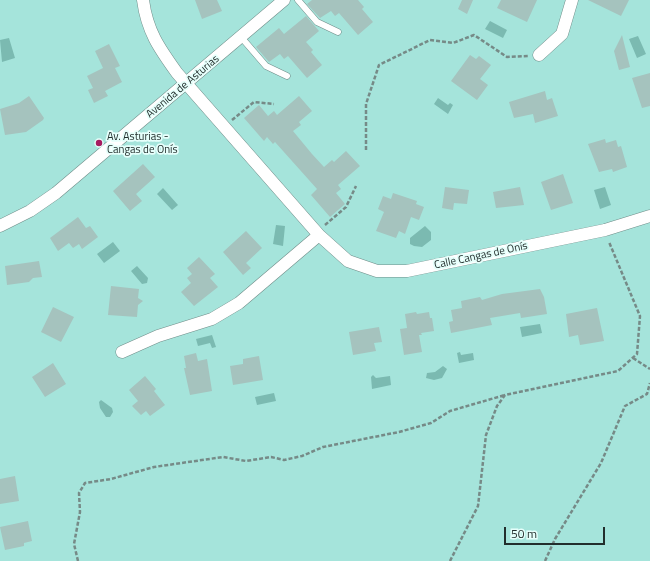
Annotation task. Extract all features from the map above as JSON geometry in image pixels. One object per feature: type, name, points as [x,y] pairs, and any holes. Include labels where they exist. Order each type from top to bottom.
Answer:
[{"type":"street","name":"Calle Cangas de Onís","points":[[143,0],[144,14],[150,32],[160,49],[187,84],[318,233],[348,261],[377,271],[407,270],[605,230],[650,216]]},
{"type":"street","name":"Avenida de Asturias","points":[[0,226],[30,211],[56,192],[187,84],[284,0]]},
{"type":"street","points":[[539,55],[562,34],[572,0]]},
{"type":"street","points":[[122,352],[158,336],[212,320],[240,303],[318,233]]},
{"type":"lane","points":[[298,0],[317,22],[338,32]]},
{"type":"lane","points":[[241,37],[266,66],[287,76]]},
{"type":"path","points":[[366,150],[366,104],[379,65],[430,40],[453,43],[474,35],[507,57],[539,55]]},
{"type":"path","points":[[224,127],[254,102],[274,104]]},
{"type":"path","points":[[318,233],[346,207],[356,186]]},
{"type":"path","points":[[78,561],[74,544],[80,512],[79,494],[84,483],[111,479],[154,467],[223,457],[246,461],[271,457],[284,460],[302,456],[323,447],[399,432],[430,423],[450,411],[505,395],[618,371],[637,354],[640,316],[605,230]]},
{"type":"path","points":[[633,358],[650,369]]},
{"type":"path","points":[[545,561],[555,539],[601,463],[625,406],[647,394],[650,383]]},
{"type":"path","points":[[450,561],[478,506],[486,435],[497,406],[505,395]]},
{"type":"shaded area","points":[[0,0],[650,0],[650,561],[0,561]]},
{"type":"shaded area","points":[[490,21],[507,30],[503,38],[485,29]]},
{"type":"shaded area","points":[[638,36],[646,54],[637,58],[629,39]]},
{"type":"shaded area","points":[[9,38],[15,58],[2,62],[0,40]]},
{"type":"shaded area","points":[[438,98],[448,105],[450,103],[453,105],[448,114],[434,104]]},
{"type":"shaded area","points":[[605,187],[611,205],[600,209],[594,190]]},
{"type":"shaded area","points":[[163,188],[178,205],[172,210],[157,194]]},
{"type":"shaded area","points":[[276,225],[285,226],[283,246],[273,244]]},
{"type":"shaded area","points":[[425,226],[431,232],[431,240],[422,247],[410,244],[410,238]]},
{"type":"shaded area","points":[[113,242],[120,251],[104,263],[97,254]]},
{"type":"shaded area","points":[[137,266],[148,278],[147,283],[142,284],[131,271]]},
{"type":"shaded area","points":[[540,324],[542,333],[522,337],[520,327]]},
{"type":"shaded area","points":[[212,335],[216,347],[212,348],[210,343],[198,346],[196,339]]},
{"type":"shaded area","points":[[460,352],[461,355],[473,353],[474,360],[459,363],[457,353]]},
{"type":"shaded area","points":[[443,366],[447,369],[442,378],[434,380],[426,378],[427,373],[435,372]]},
{"type":"shaded area","points":[[373,375],[376,378],[390,376],[391,385],[372,389],[371,377]]},
{"type":"shaded area","points":[[274,393],[276,401],[257,405],[255,397]]},
{"type":"shaded area","points":[[101,400],[112,408],[113,412],[110,417],[106,417],[100,408],[99,402]]},
{"type":"building","points":[[195,0],[217,0],[222,11],[202,19]]},
{"type":"building","points":[[312,0],[358,0],[364,7],[362,9],[373,22],[358,35],[339,13],[335,16],[331,11],[320,18],[307,4]]},
{"type":"building","points":[[462,0],[473,0],[467,14],[458,9]]},
{"type":"building","points":[[501,0],[537,0],[527,22],[497,8]]},
{"type":"building","points":[[588,0],[629,0],[621,16]]},
{"type":"building","points":[[306,16],[319,31],[306,42],[313,50],[311,52],[322,65],[307,78],[288,56],[284,59],[280,54],[269,62],[256,47],[279,28],[284,34]]},
{"type":"building","points":[[622,35],[630,67],[619,70],[614,51]]},
{"type":"building","points":[[109,44],[120,66],[115,68],[122,82],[105,91],[108,96],[94,103],[88,90],[93,88],[87,76],[103,68],[95,51]]},
{"type":"building","points":[[470,55],[476,59],[479,56],[491,65],[480,79],[488,85],[477,100],[451,81]]},
{"type":"building","points":[[650,73],[650,106],[642,108],[632,78]]},
{"type":"building","points":[[545,91],[547,100],[552,98],[558,116],[535,123],[533,114],[514,118],[509,102]]},
{"type":"building","points":[[29,96],[44,118],[43,120],[26,132],[5,135],[0,109],[19,103]]},
{"type":"building","points":[[299,96],[312,111],[299,122],[301,125],[293,131],[312,154],[324,167],[332,160],[334,162],[346,151],[360,166],[338,185],[341,189],[336,193],[345,204],[330,217],[311,195],[317,189],[275,142],[273,144],[267,137],[264,141],[244,118],[259,105],[268,116],[274,111],[277,115]]},
{"type":"building","points":[[605,139],[606,143],[616,140],[618,147],[621,146],[627,167],[613,172],[612,169],[599,172],[588,144]]},
{"type":"building","points":[[143,164],[155,177],[136,194],[142,201],[130,211],[113,191]]},
{"type":"building","points":[[563,174],[573,203],[551,210],[541,182]]},
{"type":"building","points":[[445,187],[469,190],[467,204],[454,203],[453,210],[442,208]]},
{"type":"building","points":[[520,187],[524,205],[496,208],[493,192]]},
{"type":"building","points":[[393,193],[417,201],[416,204],[424,207],[419,220],[411,217],[405,234],[399,231],[396,238],[376,231],[384,212],[378,209],[383,196],[391,199]]},
{"type":"building","points":[[78,217],[86,228],[90,226],[98,237],[82,249],[79,244],[73,248],[69,243],[58,251],[50,238]]},
{"type":"building","points":[[246,231],[262,248],[246,263],[251,268],[243,275],[223,252]]},
{"type":"building","points":[[199,257],[215,274],[210,278],[218,287],[194,306],[181,292],[191,283],[187,278],[192,274],[187,268]]},
{"type":"building","points":[[39,261],[42,277],[33,278],[29,282],[7,285],[5,266]]},
{"type":"building","points":[[111,286],[139,289],[138,298],[143,301],[138,305],[137,317],[108,315]]},
{"type":"building","points":[[540,289],[544,297],[547,314],[521,318],[520,313],[490,318],[492,325],[451,333],[449,322],[453,321],[451,310],[462,308],[461,301],[480,297],[482,300],[502,294]]},
{"type":"building","points":[[53,307],[74,317],[61,342],[41,332]]},
{"type":"building","points":[[597,308],[604,341],[580,345],[578,335],[569,337],[566,314]]},
{"type":"building","points":[[416,312],[417,314],[429,312],[430,318],[432,318],[434,331],[421,333],[422,335],[419,335],[422,352],[404,355],[400,329],[407,328],[405,314]]},
{"type":"building","points":[[379,327],[382,342],[374,343],[376,351],[353,355],[349,332]]},
{"type":"building","points":[[196,353],[198,361],[207,359],[212,391],[190,395],[184,368],[186,368],[184,356]]},
{"type":"building","points":[[259,356],[263,380],[233,385],[230,366],[243,364],[243,359]]},
{"type":"building","points":[[53,363],[66,384],[45,397],[32,377]]},
{"type":"building","points":[[145,376],[156,389],[154,391],[165,405],[150,416],[146,411],[141,415],[132,406],[138,401],[129,390]]},
{"type":"building","points":[[15,476],[19,501],[0,504],[0,479]]},
{"type":"building","points":[[28,521],[32,541],[24,543],[24,546],[5,550],[0,527]]},
{"type":"place","name":"Av. Asturias - Cangas de Onís","points":[[99,143]]}]
